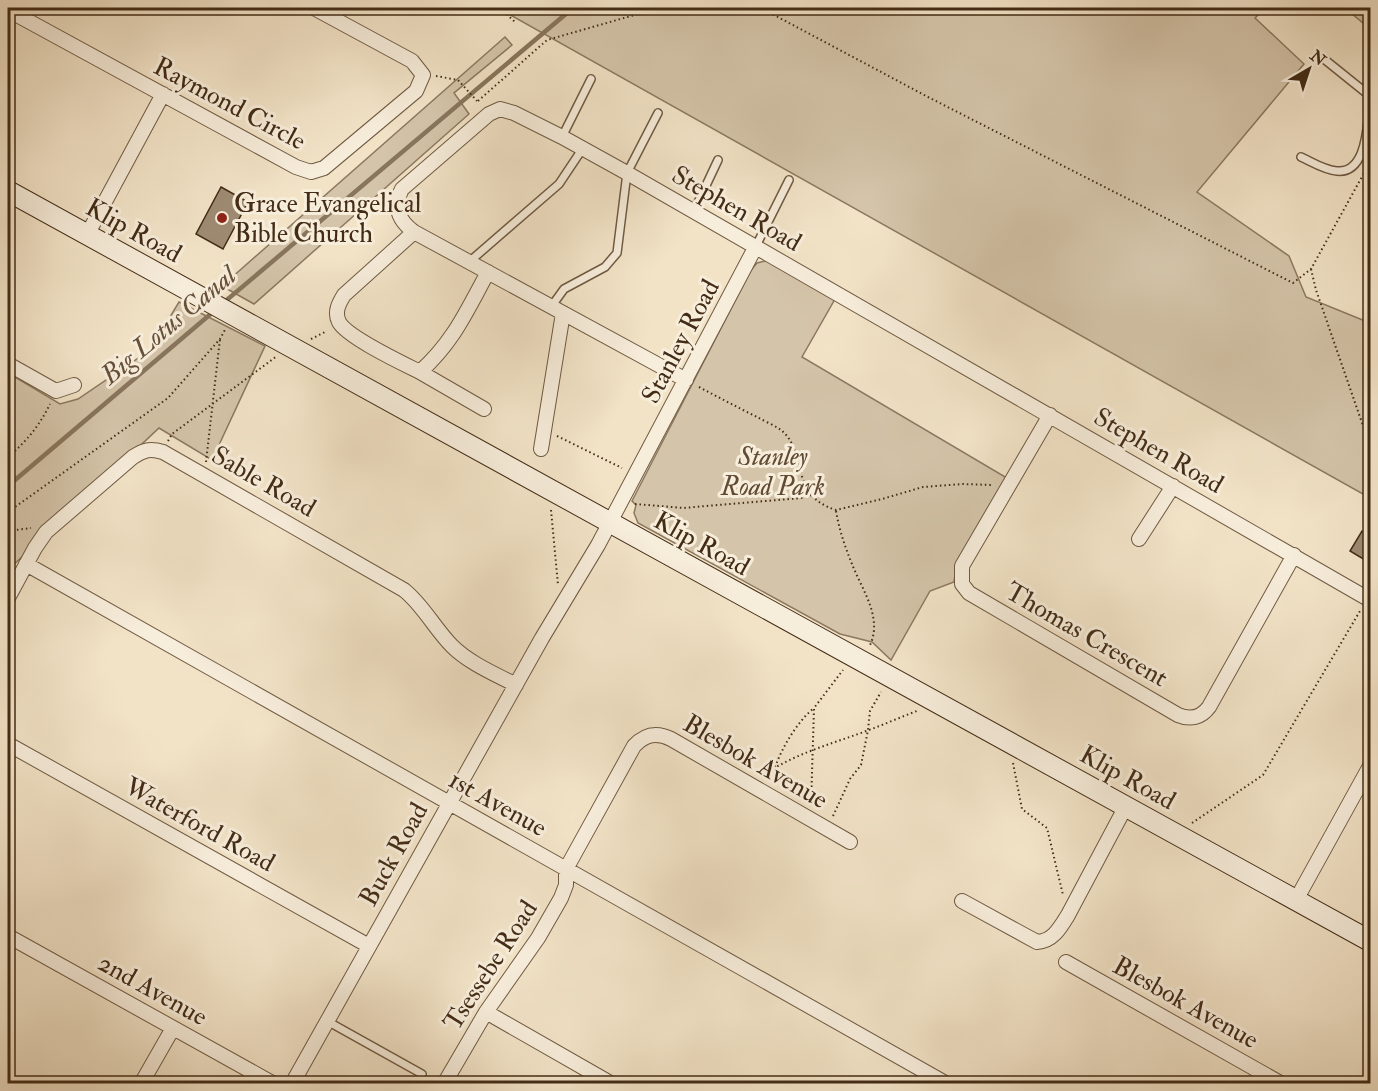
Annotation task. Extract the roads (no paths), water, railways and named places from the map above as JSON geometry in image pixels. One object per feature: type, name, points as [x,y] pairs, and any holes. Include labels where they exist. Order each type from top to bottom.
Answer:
[{"type":"street","name":"Raymond Circle","points":[[8,10],[296,167],[311,172],[324,168],[416,91],[423,75],[412,61],[314,8]]},
{"type":"street","points":[[87,235],[163,94]]},
{"type":"street","name":"Stephen Road","points":[[691,382],[414,232],[398,216],[397,201],[402,189],[489,114],[500,109],[514,113],[583,148],[756,246],[1369,599]]},
{"type":"street","name":"Klip Road","points":[[8,191],[1371,941]]},
{"type":"street","points":[[414,232],[344,295],[337,313],[339,321],[348,332],[484,409]]},
{"type":"street","name":"Stanley Road","points":[[610,523],[691,382],[756,246]]},
{"type":"street","points":[[420,372],[453,337],[488,272]]},
{"type":"street","points":[[541,449],[557,310]]},
{"type":"street","points":[[8,364],[56,391],[74,385]]},
{"type":"street","name":"Thomas Crescent","points":[[1050,415],[962,566],[962,584],[964,589],[974,597],[1158,703],[1184,717],[1198,717],[1206,711],[1294,555]]},
{"type":"street","name":"Sable Road","points":[[26,564],[46,532],[133,457],[153,449],[163,452],[204,475],[404,590],[416,601],[454,648],[466,658],[516,686]]},
{"type":"street","points":[[1139,539],[1173,486]]},
{"type":"street","name":"Buck Road","points":[[292,1083],[610,523]]},
{"type":"street","points":[[8,598],[26,564]]},
{"type":"street","name":"1st Avenue","points":[[26,564],[947,1083]]},
{"type":"street","name":"Blesbok Avenue","points":[[566,869],[634,746],[644,737],[657,735],[664,736],[850,843]]},
{"type":"street","name":"Waterford Road","points":[[8,744],[369,946]]},
{"type":"street","points":[[1296,900],[1371,766]]},
{"type":"street","points":[[962,901],[1037,942],[1045,941],[1053,936],[1068,915],[1126,806]]},
{"type":"street","name":"Tsessebe Road","points":[[444,1083],[486,1012],[538,938],[561,898],[566,885],[566,869]]},
{"type":"street","name":"2nd Avenue","points":[[8,936],[274,1083]]},
{"type":"street","name":"Blesbok Avenue","points":[[1066,962],[1282,1083]]},
{"type":"street","points":[[486,1012],[612,1083]]},
{"type":"street","points":[[141,1083],[173,1028]]},
{"type":"lane","points":[[1324,59],[1371,96]]},
{"type":"lane","points":[[562,137],[591,79]]},
{"type":"lane","points":[[1301,157],[1335,171],[1345,171],[1351,167],[1358,160],[1364,146],[1371,105]]},
{"type":"lane","points":[[557,310],[564,289],[605,267],[617,253],[627,173],[658,113]]},
{"type":"lane","points":[[469,262],[559,184],[583,148]]},
{"type":"lane","points":[[693,211],[718,159]]},
{"type":"lane","name":"Stanley Road","points":[[756,246],[789,180]]},
{"type":"lane","points":[[327,1021],[422,1074]]},
{"type":"waterway","name":"Big Lotus Canal","points":[[222,304],[573,8]]},
{"type":"waterway","name":"Big Lotus Canal","points":[[8,486],[213,312]]},
{"type":"place","name":"Grace Evangelical Bible Church","points":[[222,218]]},
{"type":"park label","name":"Stanley Road Park","points":[[773,471]]}]
